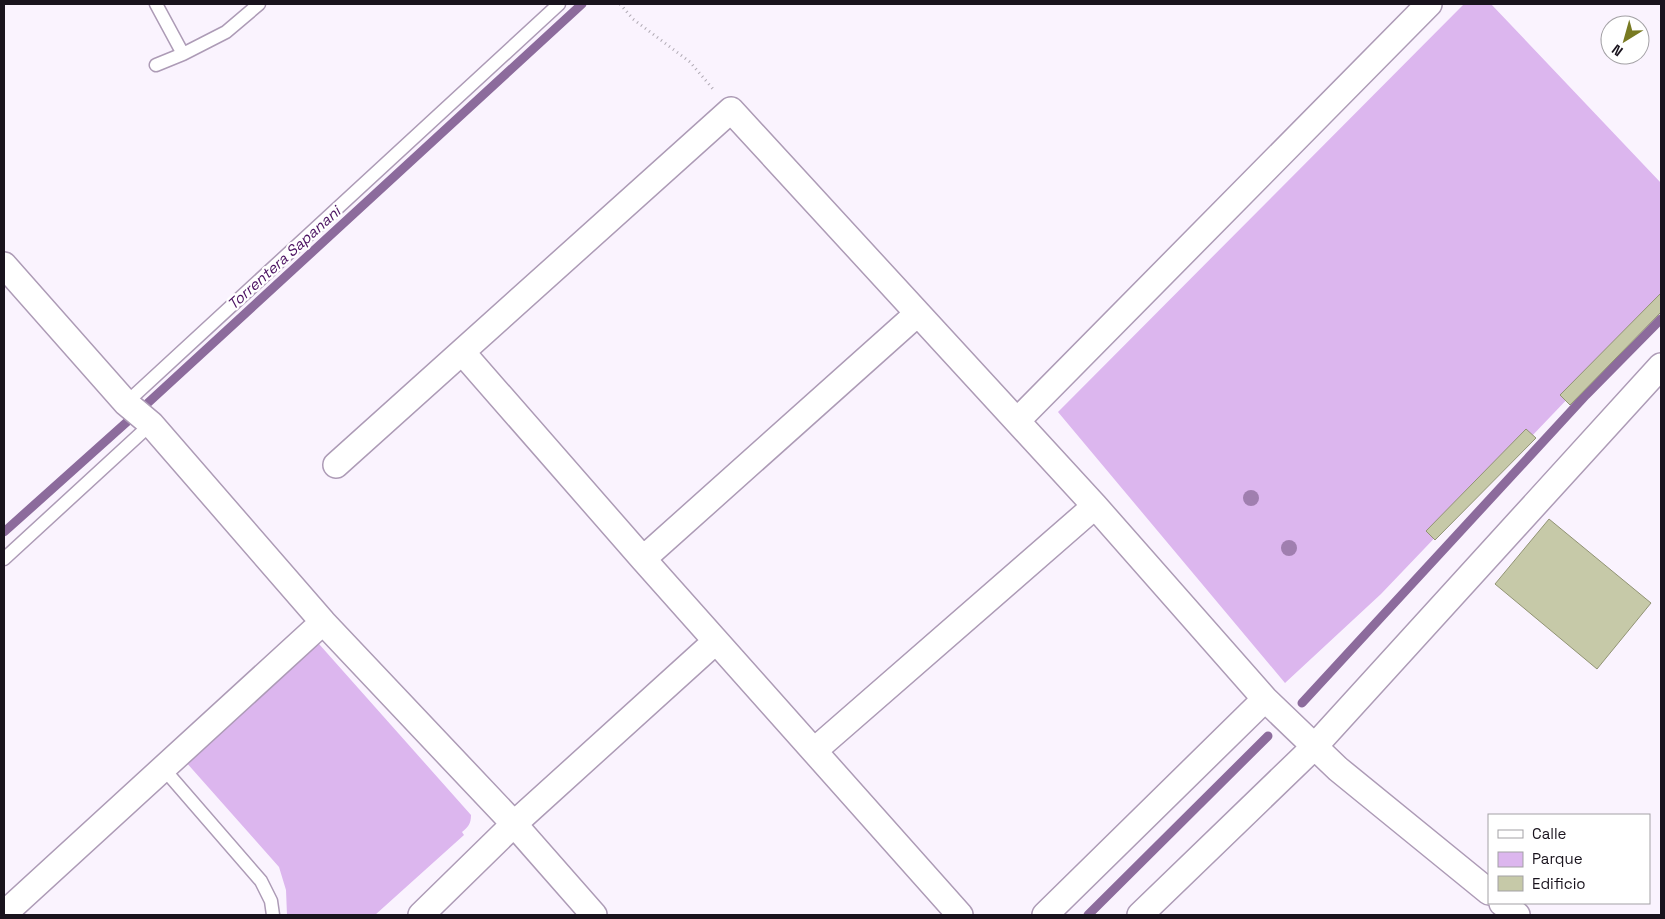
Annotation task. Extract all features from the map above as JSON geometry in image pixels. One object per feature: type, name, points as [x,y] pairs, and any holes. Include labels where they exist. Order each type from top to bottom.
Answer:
[{"type":"street","points":[[1017,420],[1429,4]]},
{"type":"street","points":[[336,465],[731,110],[1095,506],[1265,699],[1338,769],[1488,891]]},
{"type":"street","points":[[4,266],[126,403],[151,424],[323,622],[514,824],[594,915]]},
{"type":"street","points":[[643,559],[917,314]]},
{"type":"street","points":[[462,352],[643,559],[960,915]]},
{"type":"street","points":[[1140,915],[1314,747],[1661,366]]},
{"type":"street","points":[[815,750],[1095,506]]},
{"type":"street","points":[[4,914],[323,622]]},
{"type":"street","points":[[422,915],[514,824],[716,641]]},
{"type":"street","points":[[1045,915],[1265,699]]},
{"type":"street","points":[[1503,904],[1517,915]]},
{"type":"lane","points":[[156,4],[183,54]]},
{"type":"lane","points":[[156,65],[183,54],[226,32],[259,4]]},
{"type":"lane","points":[[126,403],[559,4]]},
{"type":"lane","points":[[4,559],[151,424]]},
{"type":"lane","points":[[163,768],[261,881],[271,901],[273,915]]},
{"type":"path","points":[[620,4],[633,19],[690,62],[731,110]]},
{"type":"green space","points":[[1464,4],[1491,4],[1661,183],[1661,301],[1381,594],[1285,683],[1058,412]]},
{"type":"green space","points":[[310,641],[319,644],[471,815],[469,825],[462,832],[464,835],[375,915],[287,915],[286,890],[279,867],[185,761]]},
{"type":"building","points":[[1661,293],[1661,312],[1570,405],[1560,395]]},
{"type":"building","points":[[1526,429],[1536,438],[1435,540],[1426,531]]},
{"type":"building","points":[[1549,519],[1651,603],[1597,669],[1495,584]]},
{"type":"waterway","name":"Torrentera Sapanani","points":[[4,532],[138,412],[582,4]]},
{"type":"waterway","points":[[1302,703],[1586,395],[1661,319]]},
{"type":"waterway","points":[[1088,915],[1268,736]]}]
